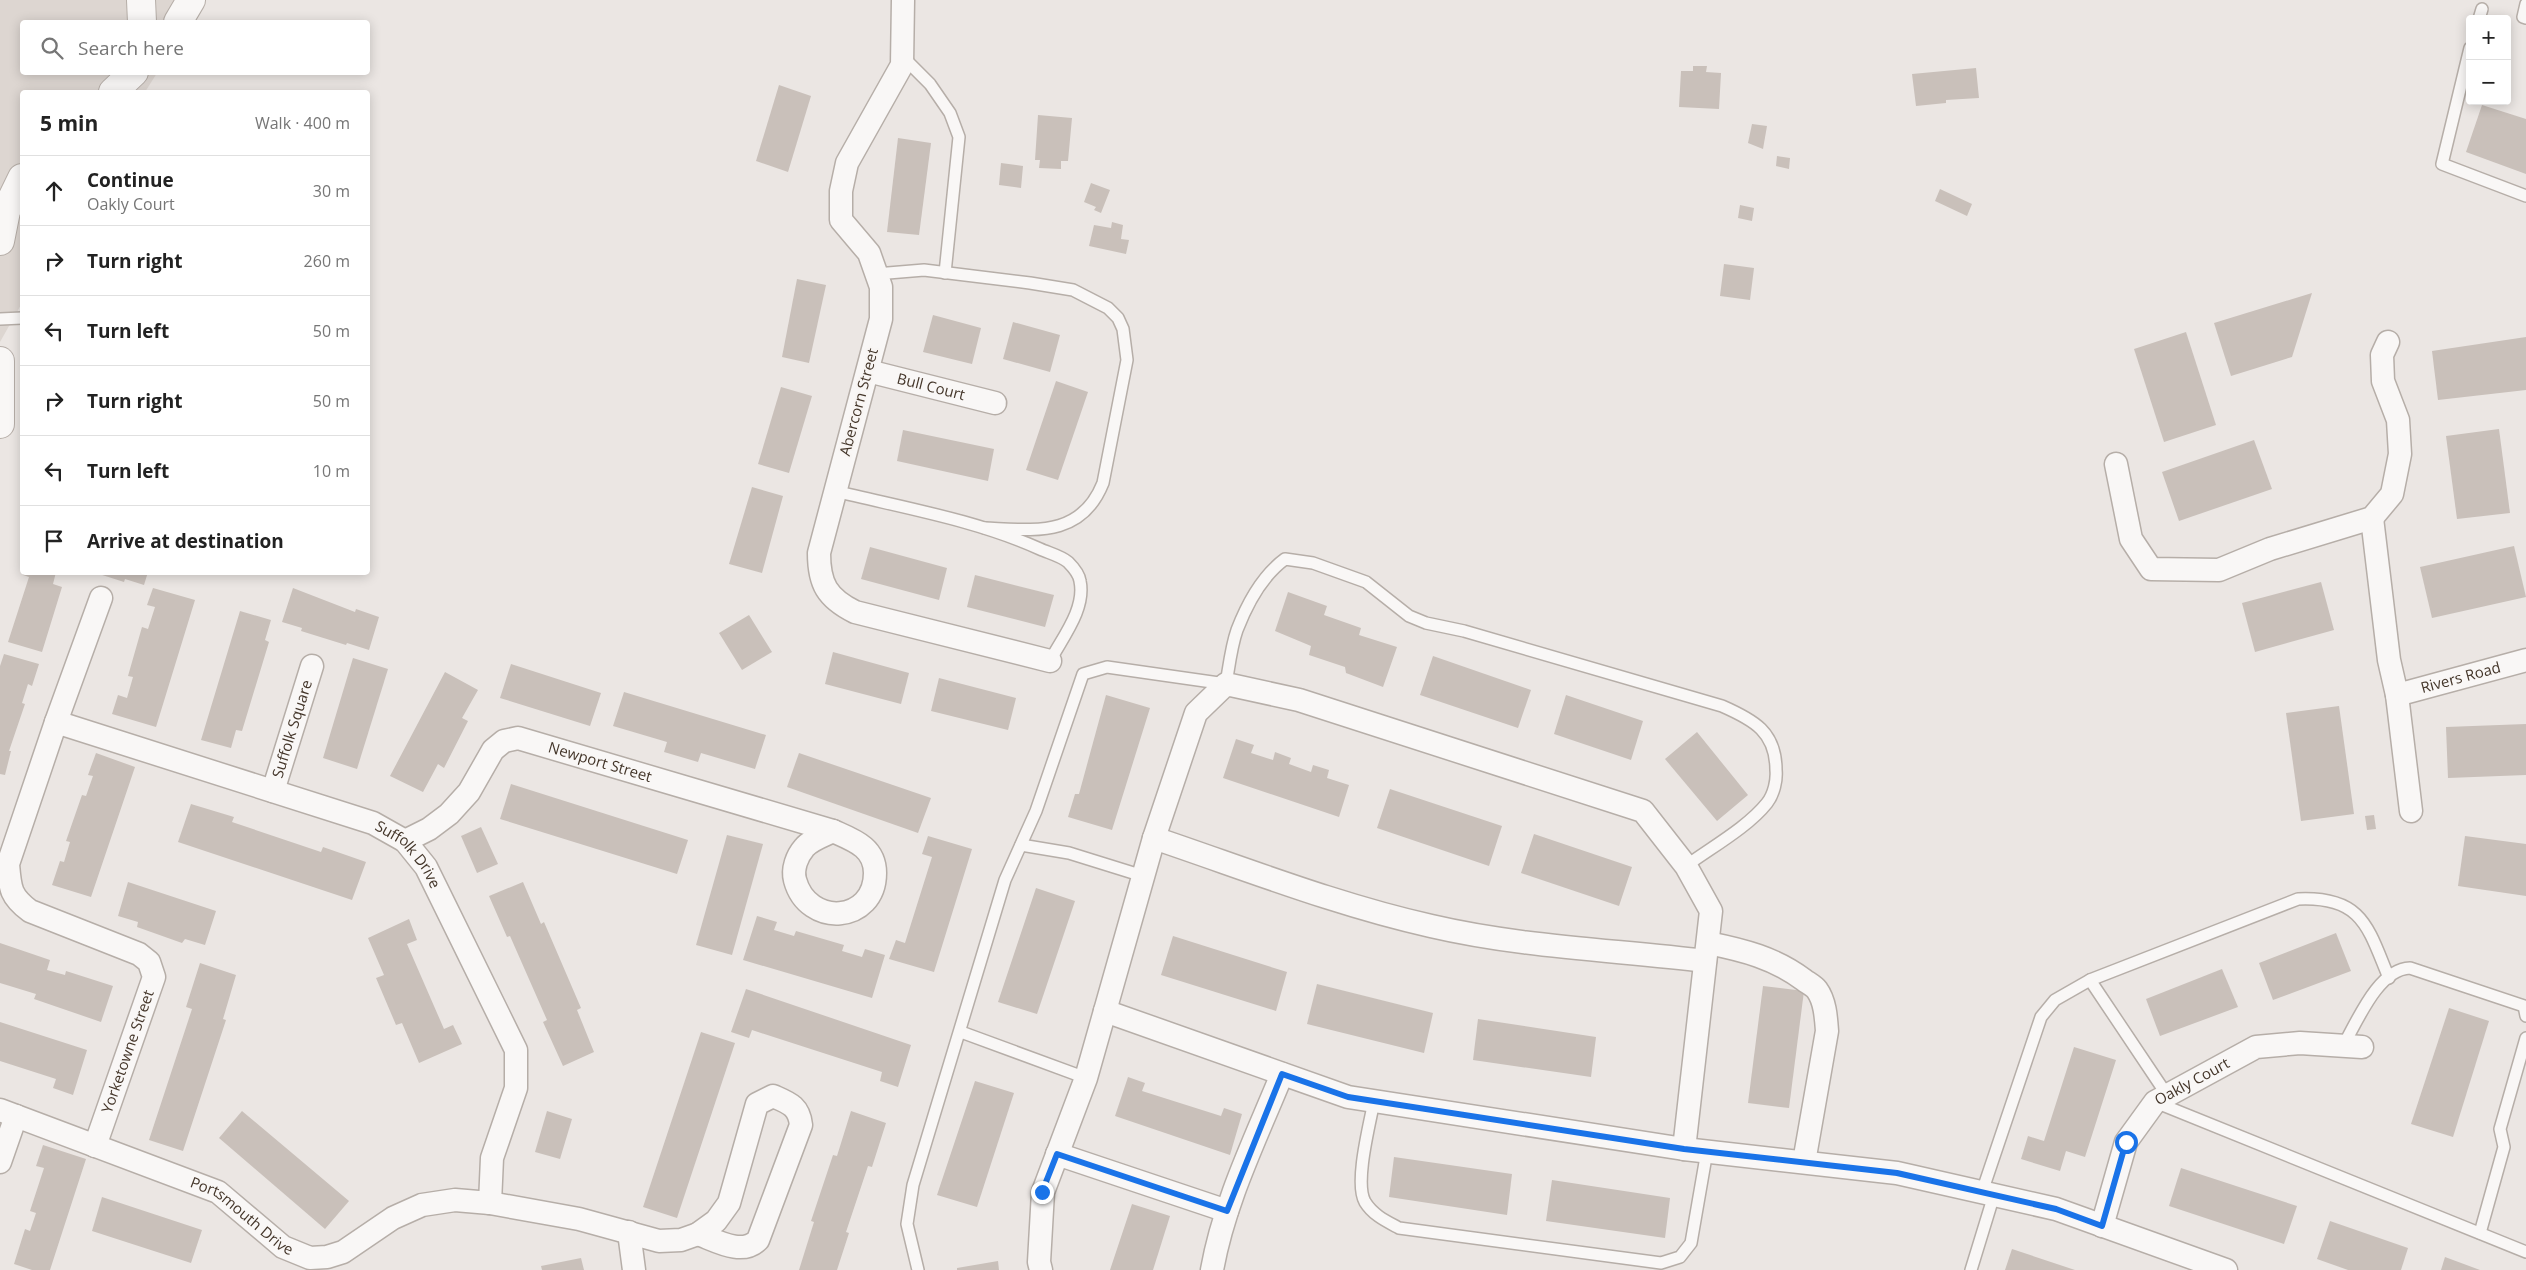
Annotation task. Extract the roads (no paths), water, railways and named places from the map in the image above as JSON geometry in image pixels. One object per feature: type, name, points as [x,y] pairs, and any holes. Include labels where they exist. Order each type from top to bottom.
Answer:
[{"type":"street","points":[[141,0],[142,20]]},
{"type":"street","points":[[179,20],[191,0]]},
{"type":"street","name":"Abercorn Street","points":[[903,0],[902,65],[847,163],[841,190],[842,220],[869,253],[881,287],[881,319],[819,553],[819,573],[827,591],[839,604],[855,612],[1050,661]]},
{"type":"street","points":[[0,242],[6,210],[20,182]]},
{"type":"street","points":[[2116,464],[2131,539],[2151,569],[2220,570],[2270,549],[2372,518],[2392,494],[2400,454],[2398,420],[2384,381],[2382,355],[2388,342]]},
{"type":"street","points":[[0,361],[0,424]]},
{"type":"street","name":"Bull Court","points":[[868,371],[995,403]]},
{"type":"street","points":[[2372,518],[2389,660],[2397,695],[2411,811]]},
{"type":"street","name":"Yorketowne Street","points":[[95,1146],[154,977],[149,962],[139,954],[30,911],[18,902],[10,889],[8,864],[56,722],[101,598]]},
{"type":"street","name":"Rivers Road","points":[[2397,695],[2526,660]]},
{"type":"street","name":"Suffolk Square","points":[[273,791],[312,666]]},
{"type":"street","points":[[1042,1270],[1039,1262],[1042,1192],[1086,1078],[1154,838],[1196,713],[1226,684],[1299,700],[1643,811],[1686,866],[1711,911],[1684,1149]]},
{"type":"street","name":"Suffolk Drive","points":[[56,722],[373,823],[405,841],[426,867],[516,1050],[516,1088],[492,1158],[490,1203]]},
{"type":"street","name":"Newport Street","points":[[405,841],[429,829],[449,814],[469,792],[493,750],[504,741],[518,738],[833,831]]},
{"type":"street","points":[[1154,838],[1360,907],[1432,927],[1566,947],[1750,952],[1770,960],[1796,974],[1817,990],[1826,1010],[1827,1031],[1804,1162]]},
{"type":"street","points":[[1105,1011],[1348,1097],[1684,1149],[1897,1173],[2056,1209],[2226,1270]]},
{"type":"street","name":"Oakly Court","points":[[2102,1226],[2126,1142],[2161,1099],[2256,1047],[2300,1043],[2352,1047]]},
{"type":"street","points":[[1212,1270],[1217,1239],[1227,1211],[1282,1074]]},
{"type":"street","points":[[773,1096],[793,1104],[800,1114],[800,1125],[758,1240],[752,1246],[742,1249],[698,1234],[716,1221],[729,1203],[758,1104],[773,1096]]},
{"type":"street","points":[[0,1162],[8,1113]]},
{"type":"street","name":"Portsmouth Drive","points":[[8,1113],[218,1192],[283,1247],[310,1258],[327,1257],[343,1252],[393,1218],[422,1205],[455,1200],[490,1203],[579,1219],[659,1240],[681,1240],[698,1234]]},
{"type":"street","points":[[1057,1154],[1227,1211]]},
{"type":"street","points":[[629,1232],[634,1270]]},
{"type":"lane","points":[[2526,4],[2523,17],[2526,18]]},
{"type":"lane","points":[[902,58],[930,84],[950,112],[959,136],[945,273]]},
{"type":"lane","points":[[2467,60],[2442,164],[2526,196]]},
{"type":"lane","points":[[876,274],[924,270],[1073,290],[1108,308],[1118,318],[1124,337],[1127,360],[1103,483],[1096,500],[1086,513],[1055,527],[985,528]]},
{"type":"lane","points":[[0,319],[20,318]]},
{"type":"lane","points":[[836,491],[985,528],[1024,542],[1066,561],[1077,572],[1080,582],[1080,596],[1066,636],[1050,661]]},
{"type":"lane","points":[[918,1270],[907,1224],[914,1185],[1005,880],[1036,810],[1083,674],[1107,667],[1226,684],[1237,631],[1251,602],[1271,569],[1285,559],[1313,563],[1366,582],[1409,616],[1426,623],[1464,631],[1722,706],[1748,718],[1766,733],[1776,754],[1776,780],[1769,801],[1755,815],[1686,866]]},
{"type":"lane","points":[[1021,845],[1069,853],[1143,876]]},
{"type":"lane","points":[[1971,1270],[1988,1194],[2041,1018],[2054,1000],[2090,980],[2298,899],[2316,898],[2336,903],[2348,909],[2366,923],[2389,978]]},
{"type":"lane","points":[[2352,1047],[2376,988],[2402,968],[2410,968],[2524,1006],[2526,1016]]},
{"type":"lane","points":[[2090,980],[2161,1099],[2526,1252]]},
{"type":"lane","points":[[961,1032],[1086,1078]]},
{"type":"lane","points":[[2480,1233],[2504,1147],[2500,1129],[2526,1038]]},
{"type":"lane","points":[[1374,1101],[1361,1182],[1364,1201],[1376,1215],[1399,1228],[1661,1263],[1680,1257],[1691,1244],[1707,1151]]}]
